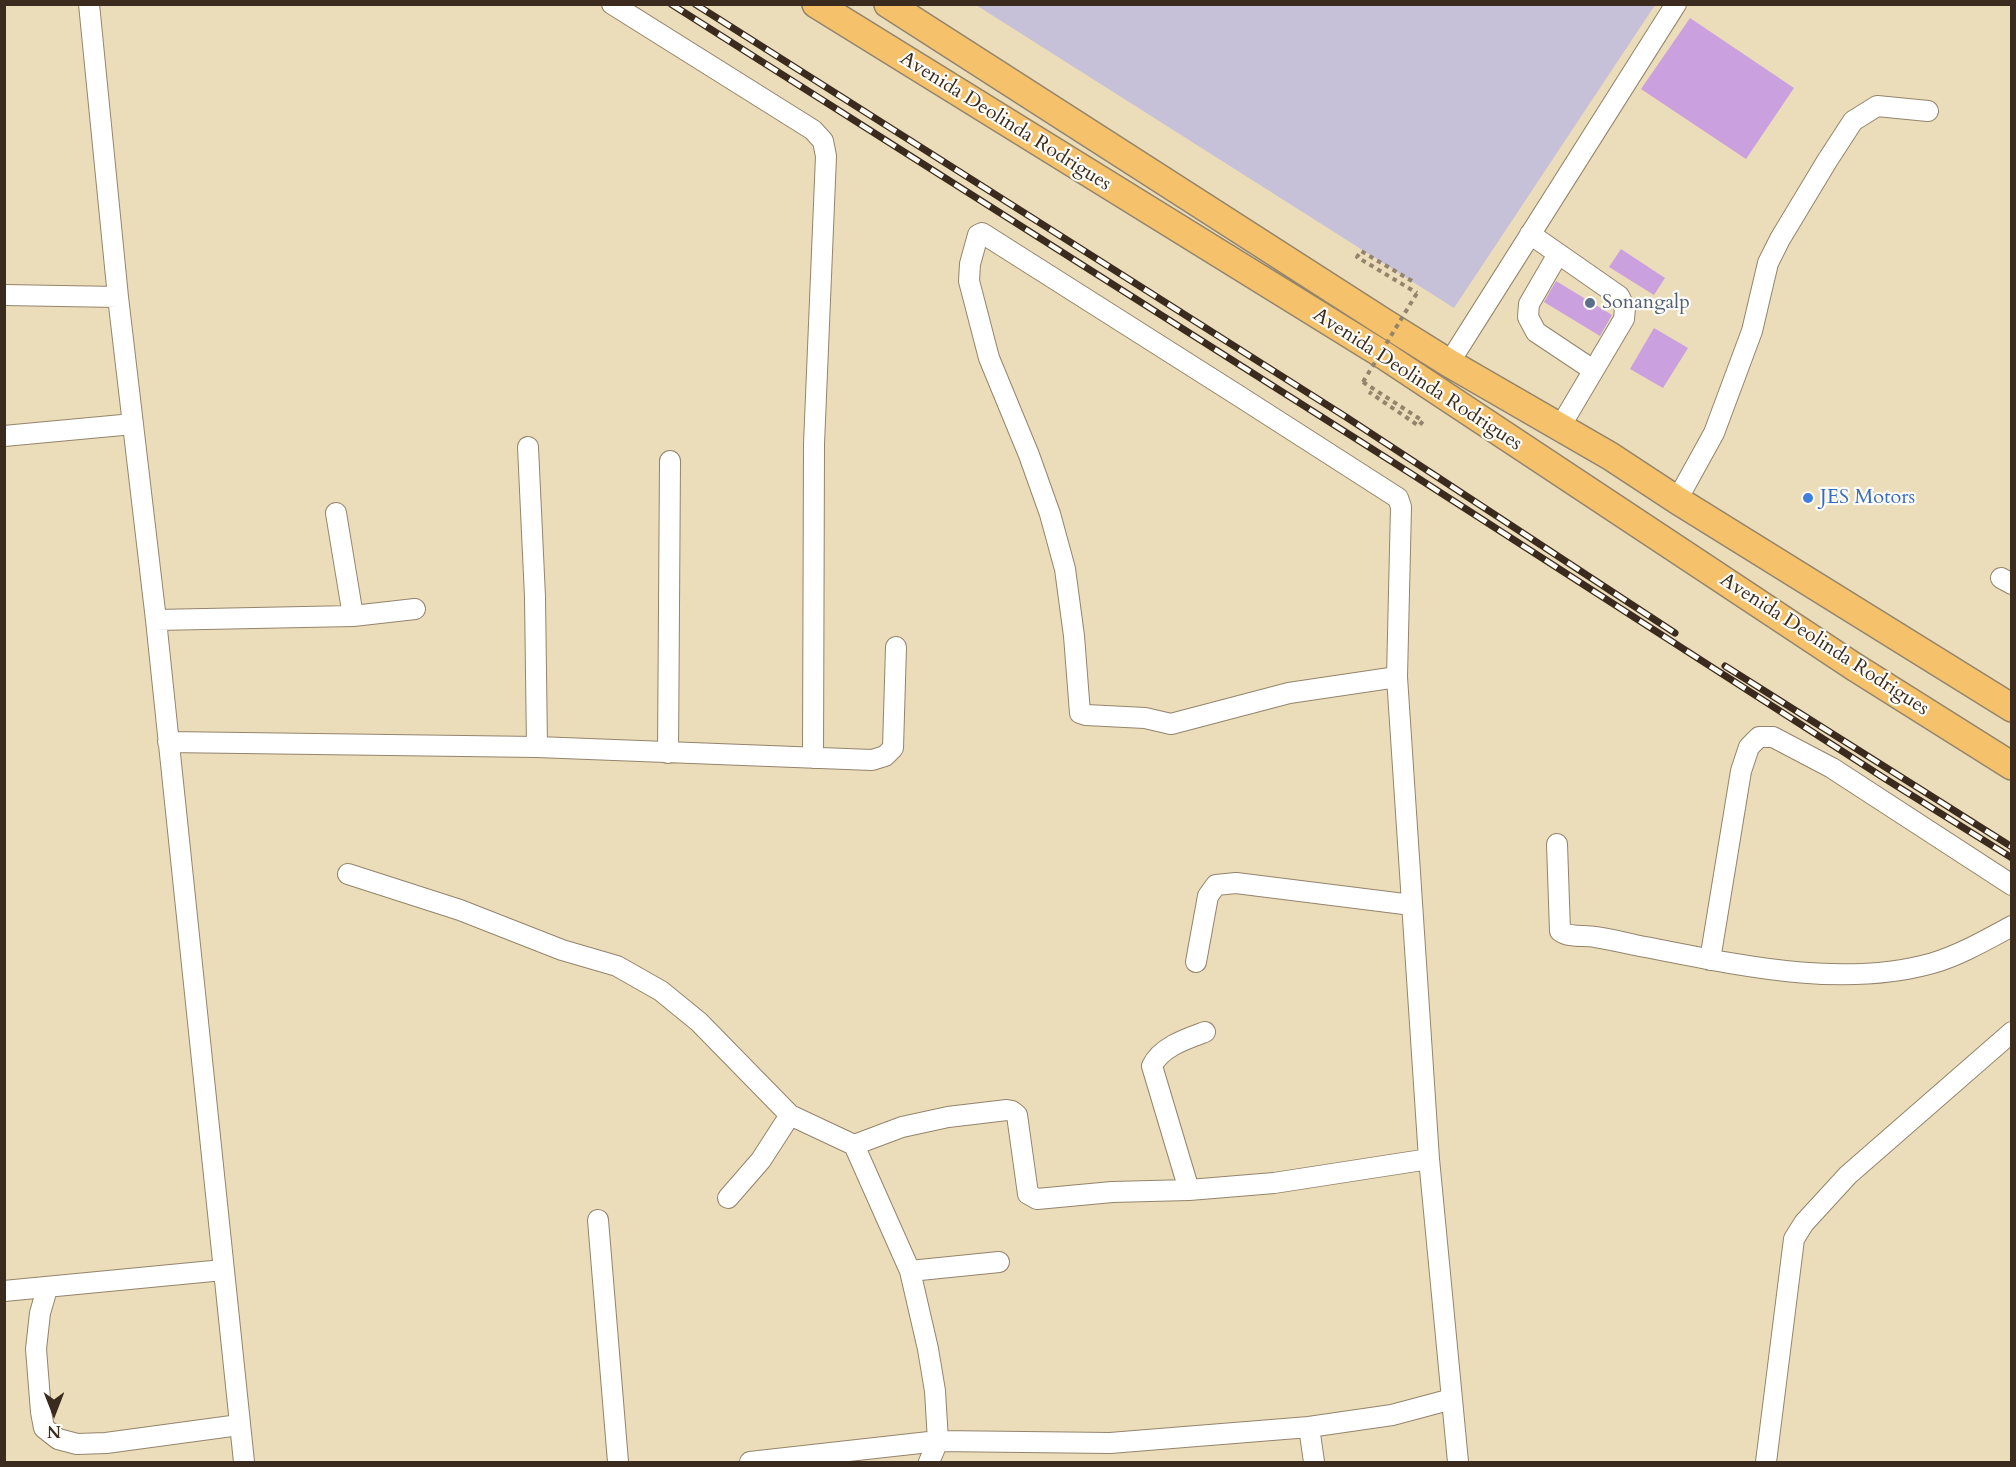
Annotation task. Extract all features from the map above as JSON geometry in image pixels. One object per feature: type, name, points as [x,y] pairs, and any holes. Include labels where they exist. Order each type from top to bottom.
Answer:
[{"type":"highway","name":"Avenida Deolinda Rodrigues","points":[[816,4],[1384,357],[1853,666],[2012,766]]},
{"type":"highway","name":"Avenida Deolinda Rodrigues","points":[[888,4],[1449,363],[1610,456],[2012,708]]},
{"type":"street","points":[[89,4],[118,297],[156,620],[244,1462]]},
{"type":"street","points":[[612,4],[813,130],[823,141],[826,156],[814,444],[813,758]]},
{"type":"street","points":[[1449,363],[1676,4]]},
{"type":"street","points":[[1677,500],[1714,433],[1721,415],[1752,331],[1768,263],[1833,151],[1853,121],[1877,106],[1928,111]]},
{"type":"street","points":[[1396,677],[1289,693],[1171,724],[1145,718],[1080,713],[1074,636],[1065,569],[1050,514],[1029,455],[988,358],[969,281],[970,264],[978,235],[982,233],[1398,498],[1401,507],[1396,677],[1419,984],[1429,1159],[1458,1462]]},
{"type":"street","points":[[1530,234],[1619,296],[1625,308],[1624,319],[1560,427]]},
{"type":"street","points":[[1558,254],[1529,304],[1528,317],[1536,332],[1593,370]]},
{"type":"street","points":[[4,295],[118,297]]},
{"type":"street","points":[[4,436],[133,424]]},
{"type":"street","points":[[528,447],[535,597],[537,747]]},
{"type":"street","points":[[668,753],[670,461]]},
{"type":"street","points":[[336,513],[353,616]]},
{"type":"street","points":[[156,620],[353,616],[415,609]]},
{"type":"street","points":[[168,742],[537,747],[872,760],[885,756],[893,748],[896,647]]},
{"type":"street","points":[[1710,960],[1741,771],[1749,747],[1759,737],[1773,737],[1832,768],[2012,885]]},
{"type":"street","points":[[1557,844],[1560,931],[1564,935],[1594,937],[1761,968],[1837,974],[1890,972],[1934,962],[1978,944],[2012,926]]},
{"type":"street","points":[[348,874],[460,910],[562,950],[617,966],[661,991],[699,1022],[790,1116],[854,1145],[910,1271],[935,1391],[938,1442],[929,1462]]},
{"type":"street","points":[[1196,962],[1208,896],[1216,885],[1236,883],[1412,905]]},
{"type":"street","points":[[1189,1190],[1152,1066],[1156,1057],[1181,1041],[1205,1032]]},
{"type":"street","points":[[1766,1462],[1794,1239],[1804,1223],[1848,1175],[2012,1032]]},
{"type":"street","points":[[854,1145],[902,1127],[948,1117],[1012,1111],[1017,1114],[1028,1194],[1037,1199],[1112,1192],[1189,1190],[1274,1183],[1429,1159]]},
{"type":"street","points":[[728,1198],[761,1160],[790,1116]]},
{"type":"street","points":[[598,1220],[618,1462]]},
{"type":"street","points":[[910,1271],[999,1262]]},
{"type":"street","points":[[4,1292],[223,1270]]},
{"type":"street","points":[[47,1288],[40,1313],[36,1349],[40,1412],[44,1428],[58,1439],[77,1444],[106,1443],[239,1425]]},
{"type":"street","points":[[750,1462],[938,1442],[1110,1443],[1310,1428],[1392,1415],[1452,1399]]},
{"type":"street","points":[[1310,1428],[1314,1462]]},
{"type":"path","points":[[1369,392],[1419,426],[1423,421],[1363,382],[1417,293],[1357,257],[1361,251],[1412,281]]},
{"type":"shaded area","points":[[976,5],[1655,5],[1454,308]]},
{"type":"building","points":[[1690,18],[1794,88],[1746,159],[1641,89]]},
{"type":"building","points":[[1621,249],[1665,278],[1654,295],[1609,267]]},
{"type":"building","points":[[1556,281],[1612,315],[1600,336],[1544,302]]},
{"type":"building","points":[[1654,328],[1688,348],[1663,388],[1630,369]]},
{"type":"railway","points":[[671,4],[2012,858]]},
{"type":"railway","points":[[695,4],[1346,417],[1675,633]]},
{"type":"railway","points":[[1725,666],[2012,847]]},
{"type":"place","name":"Sonangalp","points":[[1590,303]]},
{"type":"place","name":"JES Motors","points":[[1808,498]]}]
